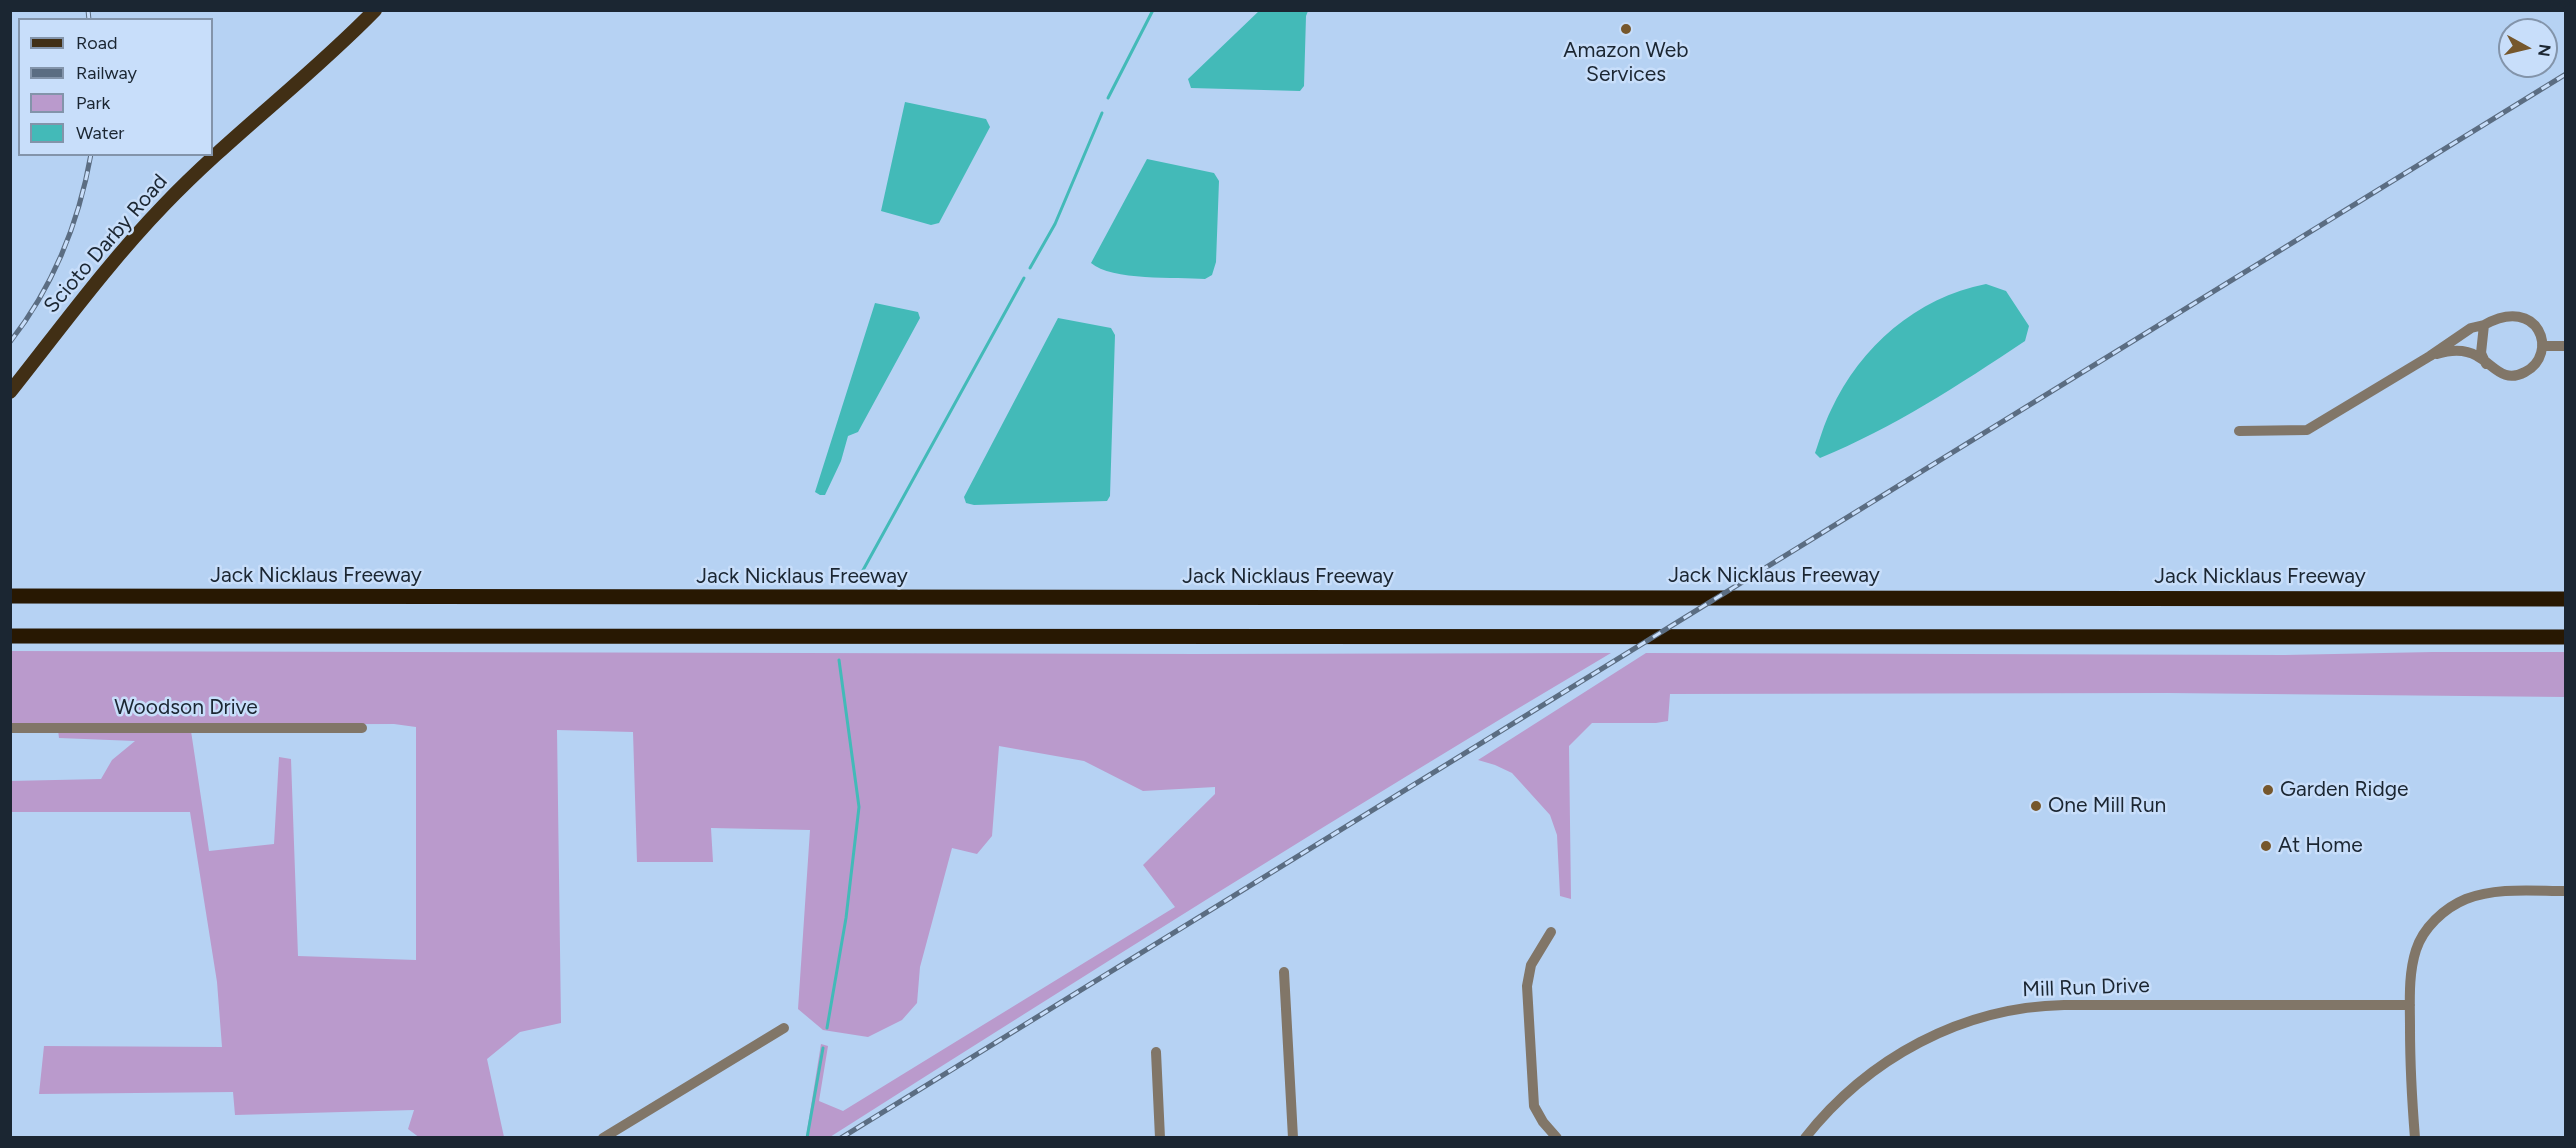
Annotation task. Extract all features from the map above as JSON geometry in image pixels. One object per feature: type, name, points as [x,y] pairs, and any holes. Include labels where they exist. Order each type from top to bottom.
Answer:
[{"type":"highway","name":"Jack Nicklaus Freeway","points":[[10,596],[2565,599]]},
{"type":"highway","points":[[10,636],[2565,637]]},
{"type":"main road","name":"Scioto Darby Road","points":[[10,392],[130,243],[164,205],[200,169],[332,54],[375,10]]},
{"type":"street","points":[[2240,431],[2307,430],[2430,356],[2471,328],[2484,325],[2502,316],[2522,316],[2537,328],[2542,346],[2536,364],[2520,375],[2502,375],[2468,352],[2449,350],[2430,356]]},
{"type":"street","points":[[2484,325],[2481,352],[2486,364]]},
{"type":"street","points":[[2542,346],[2565,346]]},
{"type":"street","name":"Woodson Drive","points":[[10,728],[362,728]]},
{"type":"street","points":[[2415,1137],[2411,1090],[2410,972],[2416,948],[2429,926],[2446,910],[2466,899],[2490,892],[2565,891]]},
{"type":"street","points":[[1551,932],[1531,965],[1527,986],[1534,1106],[1543,1122],[1557,1137]]},
{"type":"street","points":[[1284,972],[1293,1137]]},
{"type":"street","name":"Mill Run Drive","points":[[1805,1137],[1821,1117],[1881,1064],[1941,1032],[1998,1013],[2053,1006],[2410,1005]]},
{"type":"street","points":[[603,1137],[784,1028]]},
{"type":"street","points":[[1155,1052],[1160,1137]]},
{"type":"green space","points":[[11,651],[1611,653],[1414,771],[830,1137],[806,1137],[821,1044],[828,1046],[819,1101],[843,1111],[1175,907],[1143,865],[1215,794],[1215,787],[1143,791],[1084,761],[999,746],[992,836],[977,854],[952,848],[920,967],[917,1003],[902,1020],[868,1037],[823,1030],[798,1009],[810,830],[711,828],[713,862],[637,862],[633,732],[557,730],[561,1023],[520,1032],[487,1059],[504,1137],[420,1138],[408,1129],[414,1110],[235,1115],[233,1092],[39,1094],[44,1046],[222,1047],[217,982],[190,812],[11,812],[10,781],[101,779],[112,760],[135,741],[59,738],[58,730],[191,731],[209,851],[274,844],[279,757],[291,759],[298,956],[416,960],[416,727],[394,724],[11,725]]},
{"type":"green space","points":[[2565,652],[2565,697],[2167,693],[1670,694],[1668,721],[1592,723],[1569,746],[1571,899],[1560,896],[1557,835],[1550,815],[1512,773],[1478,760],[1646,653],[2285,655]]},
{"type":"water","points":[[1260,10],[1308,11],[1304,86],[1300,91],[1191,88],[1188,79]]},
{"type":"water","points":[[905,102],[986,119],[990,127],[939,223],[931,225],[881,211]]},
{"type":"water","points":[[1147,159],[1214,173],[1219,181],[1216,262],[1212,275],[1205,279],[1162,278],[1113,273],[1091,263]]},
{"type":"water","points":[[1986,284],[2006,291],[2029,326],[2025,341],[1900,419],[1820,458],[1815,453],[1831,410],[1858,365],[1875,346],[1914,313],[1960,291]]},
{"type":"water","points":[[875,303],[918,312],[920,318],[858,432],[848,436],[841,461],[825,495],[820,495],[815,492]]},
{"type":"water","points":[[1058,318],[1111,328],[1115,335],[1110,496],[1107,501],[974,505],[966,503],[964,497]]},
{"type":"waterway","points":[[1108,98],[1153,10]]},
{"type":"waterway","points":[[1030,268],[1055,224],[1102,113]]},
{"type":"waterway","points":[[862,572],[1024,278]]},
{"type":"waterway","points":[[827,1028],[846,918],[859,807],[839,660]]},
{"type":"waterway","points":[[807,1138],[823,1048]]},
{"type":"railway","points":[[88,10],[89,18]]},
{"type":"railway","points":[[841,1138],[2566,74]]},
{"type":"railway","points":[[10,342],[39,299],[62,253],[79,204],[91,156]]},
{"type":"place","name":"Amazon Web Services","points":[[1626,29]]},
{"type":"place","name":"Garden Ridge","points":[[2268,790]]},
{"type":"place","name":"One Mill Run","points":[[2036,806]]},
{"type":"place","name":"At Home","points":[[2266,846]]}]
